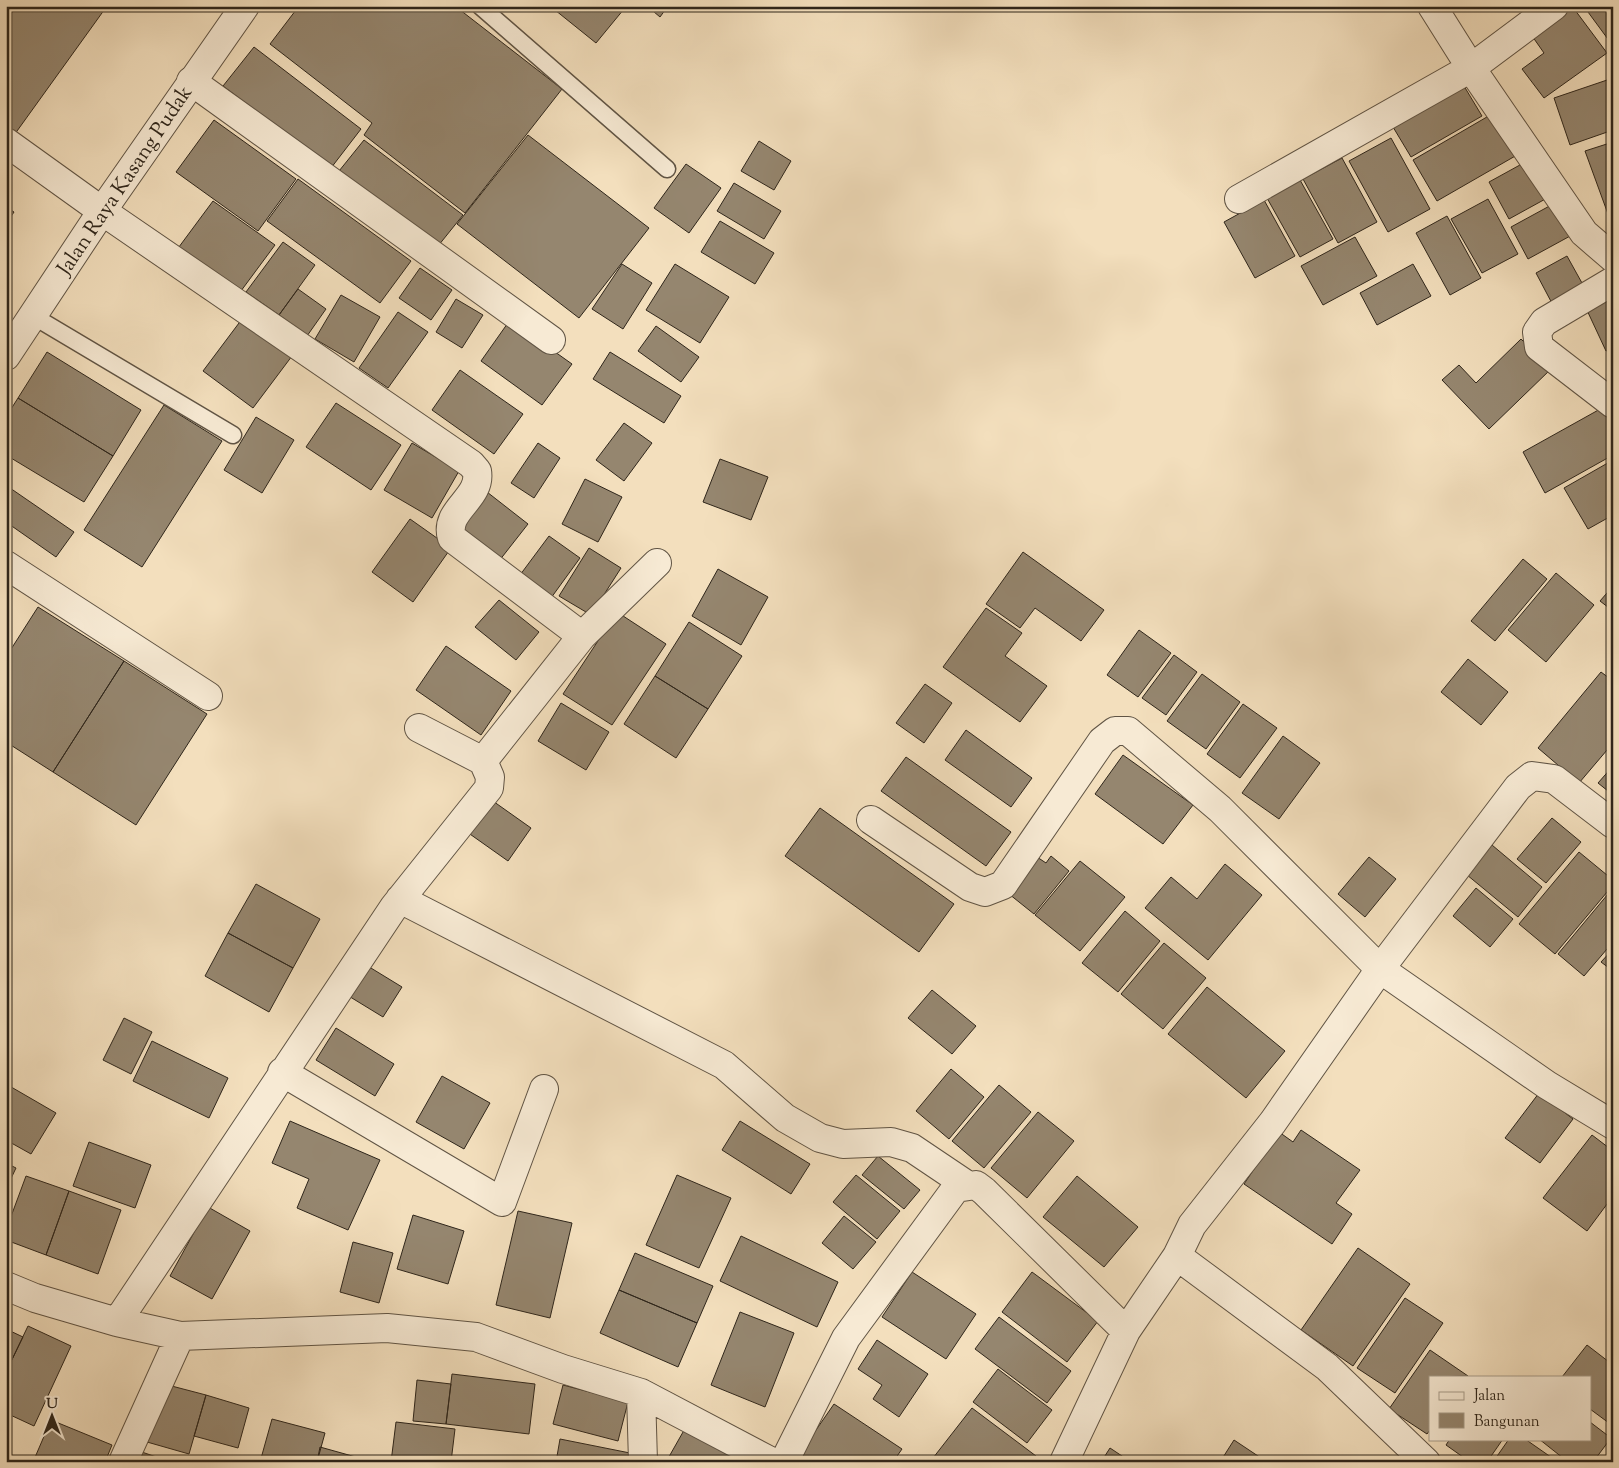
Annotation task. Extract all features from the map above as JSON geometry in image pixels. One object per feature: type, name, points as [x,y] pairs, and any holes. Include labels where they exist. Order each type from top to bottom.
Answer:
[{"type":"street","name":"Jalan Raya Kasang Pudak","points":[[6,356],[102,211],[120,188],[191,82],[246,6]]},
{"type":"street","points":[[1432,6],[1471,68],[1584,233],[1613,258]]},
{"type":"street","points":[[1239,199],[1471,68],[1554,6]]},
{"type":"street","points":[[191,82],[550,340]]},
{"type":"street","points":[[6,142],[102,211],[471,464],[478,471],[476,488],[454,515],[449,528],[452,538],[582,636]]},
{"type":"street","points":[[1613,281],[1544,322],[1537,332],[1539,347],[1613,404]]},
{"type":"street","points":[[483,761],[582,636],[657,563]]},
{"type":"street","points":[[6,565],[208,696]]},
{"type":"street","points":[[117,1322],[282,1072],[400,899],[489,788],[490,778],[483,761],[419,728]]},
{"type":"street","points":[[871,820],[970,887],[985,892],[1003,885],[1102,741],[1115,732],[1128,732],[1220,809],[1380,969],[1547,1085],[1613,1125]]},
{"type":"street","points":[[1064,1462],[1126,1331],[1177,1256],[1192,1226],[1273,1122],[1380,969],[1518,787],[1532,776],[1554,779],[1613,824]]},
{"type":"street","points":[[400,899],[724,1065],[785,1118],[820,1138],[843,1144],[891,1142],[912,1148],[967,1185]]},
{"type":"street","points":[[282,1072],[502,1202],[544,1089]]},
{"type":"street","points":[[784,1462],[846,1338],[956,1188],[976,1185],[984,1191],[1126,1331]]},
{"type":"street","points":[[1177,1256],[1327,1367],[1426,1462]]},
{"type":"street","points":[[6,1286],[35,1298],[117,1322],[180,1336],[387,1328],[476,1338],[563,1369],[641,1393],[772,1462]]},
{"type":"street","points":[[123,1462],[180,1336]]},
{"type":"street","points":[[641,1393],[643,1462]]},
{"type":"lane","points":[[480,6],[667,169]]},
{"type":"lane","points":[[33,316],[233,435]]},
{"type":"building","points":[[6,6],[107,6],[12,138],[6,134]]},
{"type":"building","points":[[299,6],[455,6],[562,89],[465,213],[364,135],[372,123],[270,44]]},
{"type":"building","points":[[550,6],[620,6],[624,9],[596,43]]},
{"type":"building","points":[[647,6],[668,6],[660,17]]},
{"type":"building","points":[[1567,6],[1572,6],[1607,53],[1544,98],[1522,69],[1544,53],[1530,33]]},
{"type":"building","points":[[1595,6],[1613,6],[1613,46],[1588,12]]},
{"type":"building","points":[[254,47],[361,129],[331,168],[223,86]]},
{"type":"building","points":[[1613,78],[1613,130],[1570,145],[1554,98]]},
{"type":"building","points":[[1461,81],[1482,116],[1411,157],[1390,122]]},
{"type":"building","points":[[1492,114],[1517,155],[1437,201],[1413,160]]},
{"type":"building","points":[[214,120],[296,179],[258,231],[176,172]]},
{"type":"building","points":[[528,135],[649,228],[579,318],[457,224]]},
{"type":"building","points":[[1391,138],[1430,209],[1388,232],[1349,161]]},
{"type":"building","points":[[364,140],[463,215],[434,251],[335,176]]},
{"type":"building","points":[[759,141],[791,161],[774,190],[741,171]]},
{"type":"building","points":[[1613,142],[1613,225],[1612,225],[1585,151]]},
{"type":"building","points":[[1342,158],[1377,222],[1338,243],[1303,179]]},
{"type":"building","points":[[1529,160],[1549,197],[1509,219],[1489,182]]},
{"type":"building","points":[[686,164],[721,188],[689,233],[654,208]]},
{"type":"building","points":[[298,179],[411,261],[380,303],[267,221]]},
{"type":"building","points":[[1300,180],[1333,239],[1300,257],[1267,198]]},
{"type":"building","points":[[734,183],[781,211],[764,239],[717,211]]},
{"type":"building","points":[[1488,199],[1518,254],[1482,273],[1451,219]]},
{"type":"building","points":[[1264,200],[1295,256],[1255,278],[1224,222]]},
{"type":"building","points":[[213,201],[275,245],[235,299],[173,255]]},
{"type":"building","points":[[1555,203],[1572,235],[1528,259],[1511,227]]},
{"type":"building","points":[[6,207],[14,212],[6,224]]},
{"type":"building","points":[[1447,216],[1481,278],[1450,295],[1416,233]]},
{"type":"building","points":[[720,221],[774,253],[755,284],[701,252]]},
{"type":"building","points":[[1355,237],[1377,276],[1323,305],[1301,266]]},
{"type":"building","points":[[283,242],[315,265],[279,315],[246,292]]},
{"type":"building","points":[[1567,256],[1587,292],[1555,309],[1536,273]]},
{"type":"building","points":[[622,264],[652,283],[623,329],[592,309]]},
{"type":"building","points":[[675,264],[729,297],[700,343],[646,310]]},
{"type":"building","points":[[1413,264],[1431,296],[1377,325],[1360,293]]},
{"type":"building","points":[[420,268],[452,290],[431,320],[399,298]]},
{"type":"building","points":[[298,289],[326,309],[307,336],[279,315]]},
{"type":"building","points":[[1613,294],[1613,348],[1606,351],[1585,306]]},
{"type":"building","points":[[341,295],[380,317],[354,362],[315,339]]},
{"type":"building","points":[[456,299],[483,315],[462,348],[436,332]]},
{"type":"building","points":[[398,312],[428,332],[388,388],[359,368]]},
{"type":"building","points":[[242,319],[292,356],[253,408],[203,371]]},
{"type":"building","points":[[510,320],[572,364],[542,405],[481,361]]},
{"type":"building","points":[[656,326],[699,357],[681,382],[638,351]]},
{"type":"building","points":[[1521,339],[1551,369],[1489,429],[1442,380],[1459,365],[1476,383]]},
{"type":"building","points":[[47,352],[141,410],[113,456],[18,398]]},
{"type":"building","points":[[610,352],[681,396],[664,423],[593,379]]},
{"type":"building","points":[[460,370],[523,414],[494,454],[432,410]]},
{"type":"building","points":[[18,398],[113,456],[84,502],[6,455],[6,417]]},
{"type":"building","points":[[336,403],[401,445],[371,490],[306,447]]},
{"type":"building","points":[[164,405],[222,441],[142,567],[84,530]]},
{"type":"building","points":[[1602,408],[1613,426],[1613,455],[1545,493],[1523,452]]},
{"type":"building","points":[[256,417],[294,440],[262,493],[224,470]]},
{"type":"building","points":[[624,423],[652,443],[624,481],[596,460]]},
{"type":"building","points":[[412,443],[459,471],[432,518],[384,490]]},
{"type":"building","points":[[538,443],[560,458],[534,498],[511,483]]},
{"type":"building","points":[[720,459],[768,477],[751,520],[703,502]]},
{"type":"building","points":[[1613,460],[1613,515],[1588,529],[1564,488]]},
{"type":"building","points":[[585,479],[622,497],[598,542],[562,524]]},
{"type":"building","points":[[10,488],[74,532],[56,557],[6,522],[6,494]]},
{"type":"building","points":[[487,492],[528,524],[499,561],[457,528]]},
{"type":"building","points":[[410,519],[451,548],[413,602],[372,572]]},
{"type":"building","points":[[549,536],[580,558],[551,598],[520,575]]},
{"type":"building","points":[[589,548],[621,568],[591,615],[559,596]]},
{"type":"building","points":[[1023,552],[1104,610],[1081,641],[1035,608],[1020,628],[986,604]]},
{"type":"building","points":[[1523,559],[1547,579],[1495,641],[1471,621]]},
{"type":"building","points":[[718,569],[768,597],[741,645],[692,616]]},
{"type":"building","points":[[1556,573],[1594,605],[1546,662],[1508,630]]},
{"type":"building","points":[[1613,586],[1613,611],[1600,601]]},
{"type":"building","points":[[499,600],[539,632],[516,660],[475,627]]},
{"type":"building","points":[[38,607],[124,661],[53,772],[6,742],[6,657]]},
{"type":"building","points":[[986,608],[1022,633],[1005,656],[1047,686],[1020,722],[943,667]]},
{"type":"building","points":[[617,612],[666,644],[612,725],[563,694]]},
{"type":"building","points":[[689,622],[742,656],[708,709],[655,676]]},
{"type":"building","points":[[1139,630],[1171,653],[1138,697],[1107,675]]},
{"type":"building","points":[[446,646],[511,691],[481,735],[416,690]]},
{"type":"building","points":[[1174,655],[1197,672],[1166,715],[1142,698]]},
{"type":"building","points":[[1468,659],[1508,692],[1481,725],[1441,692]]},
{"type":"building","points":[[124,661],[207,714],[136,825],[53,772]]},
{"type":"building","points":[[1601,672],[1613,681],[1613,743],[1579,783],[1538,748]]},
{"type":"building","points":[[1202,674],[1240,702],[1206,749],[1167,721]]},
{"type":"building","points":[[655,676],[708,709],[676,758],[624,724]]},
{"type":"building","points":[[925,684],[952,703],[924,743],[896,723]]},
{"type":"building","points":[[561,703],[609,732],[586,770],[538,741]]},
{"type":"building","points":[[1243,704],[1277,728],[1240,778],[1207,754]]},
{"type":"building","points":[[966,730],[1032,778],[1011,807],[945,760]]},
{"type":"building","points":[[1283,736],[1320,763],[1279,819],[1242,793]]},
{"type":"building","points":[[1123,755],[1193,805],[1163,844],[1095,794]]},
{"type":"building","points":[[906,757],[1011,832],[986,866],[881,791]]},
{"type":"building","points":[[1613,766],[1613,795],[1598,783]]},
{"type":"building","points":[[490,799],[531,828],[508,861],[467,832]]},
{"type":"building","points":[[820,808],[954,904],[919,952],[785,856]]},
{"type":"building","points":[[1552,818],[1581,842],[1546,883],[1517,859]]},
{"type":"building","points":[[1486,840],[1542,887],[1518,917],[1461,870]]},
{"type":"building","points":[[1579,852],[1613,880],[1613,885],[1555,954],[1519,924]]},
{"type":"building","points":[[1034,855],[1046,863],[1051,856],[1069,871],[1034,914],[1004,890]]},
{"type":"building","points":[[1369,857],[1396,879],[1365,917],[1338,894]]},
{"type":"building","points":[[1080,861],[1125,897],[1080,951],[1035,915]]},
{"type":"building","points":[[1225,864],[1262,895],[1208,960],[1145,908],[1171,877],[1197,899]]},
{"type":"building","points":[[256,884],[320,919],[293,968],[228,933]]},
{"type":"building","points":[[1476,888],[1513,919],[1490,947],[1453,916]]},
{"type":"building","points":[[1613,888],[1613,942],[1584,976],[1558,954]]},
{"type":"building","points":[[1125,911],[1160,941],[1118,992],[1082,963]]},
{"type":"building","points":[[228,933],[293,968],[269,1012],[205,976]]},
{"type":"building","points":[[1164,943],[1206,978],[1163,1029],[1121,994]]},
{"type":"building","points":[[1613,949],[1613,971],[1601,962]]},
{"type":"building","points":[[366,965],[402,987],[383,1017],[347,995]]},
{"type":"building","points":[[1207,987],[1285,1051],[1246,1098],[1168,1034]]},
{"type":"building","points":[[932,990],[976,1026],[952,1054],[908,1018]]},
{"type":"building","points":[[124,1018],[152,1032],[131,1074],[103,1060]]},
{"type":"building","points":[[336,1028],[394,1064],[375,1096],[316,1060]]},
{"type":"building","points":[[152,1041],[228,1078],[209,1118],[133,1081]]},
{"type":"building","points":[[951,1069],[984,1097],[949,1139],[916,1111]]},
{"type":"building","points":[[442,1076],[490,1103],[464,1149],[416,1122]]},
{"type":"building","points":[[6,1084],[56,1113],[31,1154],[6,1140]]},
{"type":"building","points":[[999,1085],[1031,1112],[984,1168],[952,1141]]},
{"type":"building","points":[[1539,1093],[1573,1119],[1540,1163],[1505,1138]]},
{"type":"building","points":[[1038,1112],[1074,1141],[1027,1198],[991,1168]]},
{"type":"building","points":[[290,1121],[380,1160],[348,1230],[297,1208],[309,1179],[272,1163]]},
{"type":"building","points":[[740,1121],[810,1164],[791,1194],[722,1150]]},
{"type":"building","points":[[1301,1130],[1360,1170],[1336,1203],[1352,1214],[1332,1244],[1244,1184],[1279,1132],[1293,1142]]},
{"type":"building","points":[[1592,1135],[1613,1151],[1613,1196],[1587,1231],[1543,1198]]},
{"type":"building","points":[[89,1142],[151,1165],[135,1208],[73,1186]]},
{"type":"building","points":[[878,1156],[920,1190],[904,1209],[862,1175]]},
{"type":"building","points":[[6,1163],[16,1168],[6,1189]]},
{"type":"building","points":[[677,1175],[731,1198],[699,1268],[646,1245]]},
{"type":"building","points":[[856,1175],[900,1211],[877,1239],[833,1202]]},
{"type":"building","points":[[26,1176],[69,1191],[46,1255],[6,1240],[6,1230]]},
{"type":"building","points":[[1077,1176],[1138,1227],[1104,1267],[1043,1217]]},
{"type":"building","points":[[69,1191],[121,1210],[98,1274],[46,1255]]},
{"type":"building","points":[[208,1207],[250,1231],[212,1299],[170,1276]]},
{"type":"building","points":[[518,1211],[572,1223],[550,1318],[496,1305]]},
{"type":"building","points":[[413,1215],[464,1231],[448,1284],[397,1269]]},
{"type":"building","points":[[844,1216],[876,1242],[853,1269],[822,1243]]},
{"type":"building","points":[[741,1236],[838,1282],[817,1327],[720,1281]]},
{"type":"building","points":[[353,1242],[393,1253],[379,1303],[340,1292]]},
{"type":"building","points":[[1358,1248],[1410,1284],[1353,1366],[1301,1330]]},
{"type":"building","points":[[635,1253],[713,1286],[697,1323],[619,1290]]},
{"type":"building","points":[[912,1272],[976,1314],[946,1359],[882,1317]]},
{"type":"building","points":[[1032,1272],[1098,1321],[1067,1362],[1002,1312]]},
{"type":"building","points":[[619,1290],[697,1323],[678,1367],[600,1333]]},
{"type":"building","points":[[1405,1298],[1443,1323],[1395,1393],[1357,1368]]},
{"type":"building","points":[[740,1312],[794,1333],[765,1407],[711,1385]]},
{"type":"building","points":[[999,1317],[1071,1371],[1047,1403],[975,1349]]},
{"type":"building","points":[[28,1326],[71,1346],[34,1426],[6,1413],[6,1372]]},
{"type":"building","points":[[6,1329],[23,1337],[6,1372]]},
{"type":"building","points":[[877,1340],[928,1374],[899,1417],[873,1399],[882,1385],[858,1369]]},
{"type":"building","points":[[1587,1345],[1613,1365],[1613,1426],[1592,1410],[1592,1376],[1563,1376]]},
{"type":"building","points":[[1430,1350],[1468,1376],[1429,1376],[1429,1431],[1427,1434],[1389,1409]]},
{"type":"building","points":[[998,1369],[1052,1410],[1027,1443],[973,1402]]},
{"type":"building","points":[[452,1374],[535,1384],[529,1434],[446,1424]]},
{"type":"building","points":[[417,1380],[451,1384],[446,1424],[413,1421]]},
{"type":"building","points":[[164,1384],[206,1395],[189,1454],[147,1442]]},
{"type":"building","points":[[563,1385],[628,1402],[618,1441],[553,1424]]},
{"type":"building","points":[[206,1395],[249,1408],[238,1448],[194,1436]]},
{"type":"building","points":[[834,1404],[902,1449],[893,1462],[807,1462],[798,1456]]},
{"type":"building","points":[[972,1408],[1036,1456],[1032,1462],[938,1462],[933,1458]]},
{"type":"building","points":[[272,1419],[325,1433],[317,1462],[260,1462]]},
{"type":"building","points":[[51,1420],[112,1445],[105,1462],[33,1462]]},
{"type":"building","points":[[396,1422],[455,1429],[451,1462],[391,1462]]},
{"type":"building","points":[[1592,1424],[1611,1438],[1593,1462],[1568,1462],[1540,1440],[1592,1440]]},
{"type":"building","points":[[687,1425],[739,1454],[735,1462],[666,1462]]},
{"type":"building","points":[[560,1439],[635,1454],[633,1462],[556,1462]]},
{"type":"building","points":[[1234,1440],[1267,1462],[1220,1462]]},
{"type":"building","points":[[1449,1440],[1502,1440],[1487,1462],[1470,1462],[1446,1445]]},
{"type":"building","points":[[1508,1440],[1526,1440],[1558,1462],[1493,1462]]},
{"type":"building","points":[[320,1447],[363,1459],[362,1462],[317,1462]]},
{"type":"building","points":[[1110,1448],[1131,1462],[1101,1462]]},
{"type":"building","points":[[133,1449],[171,1462],[128,1462]]}]
